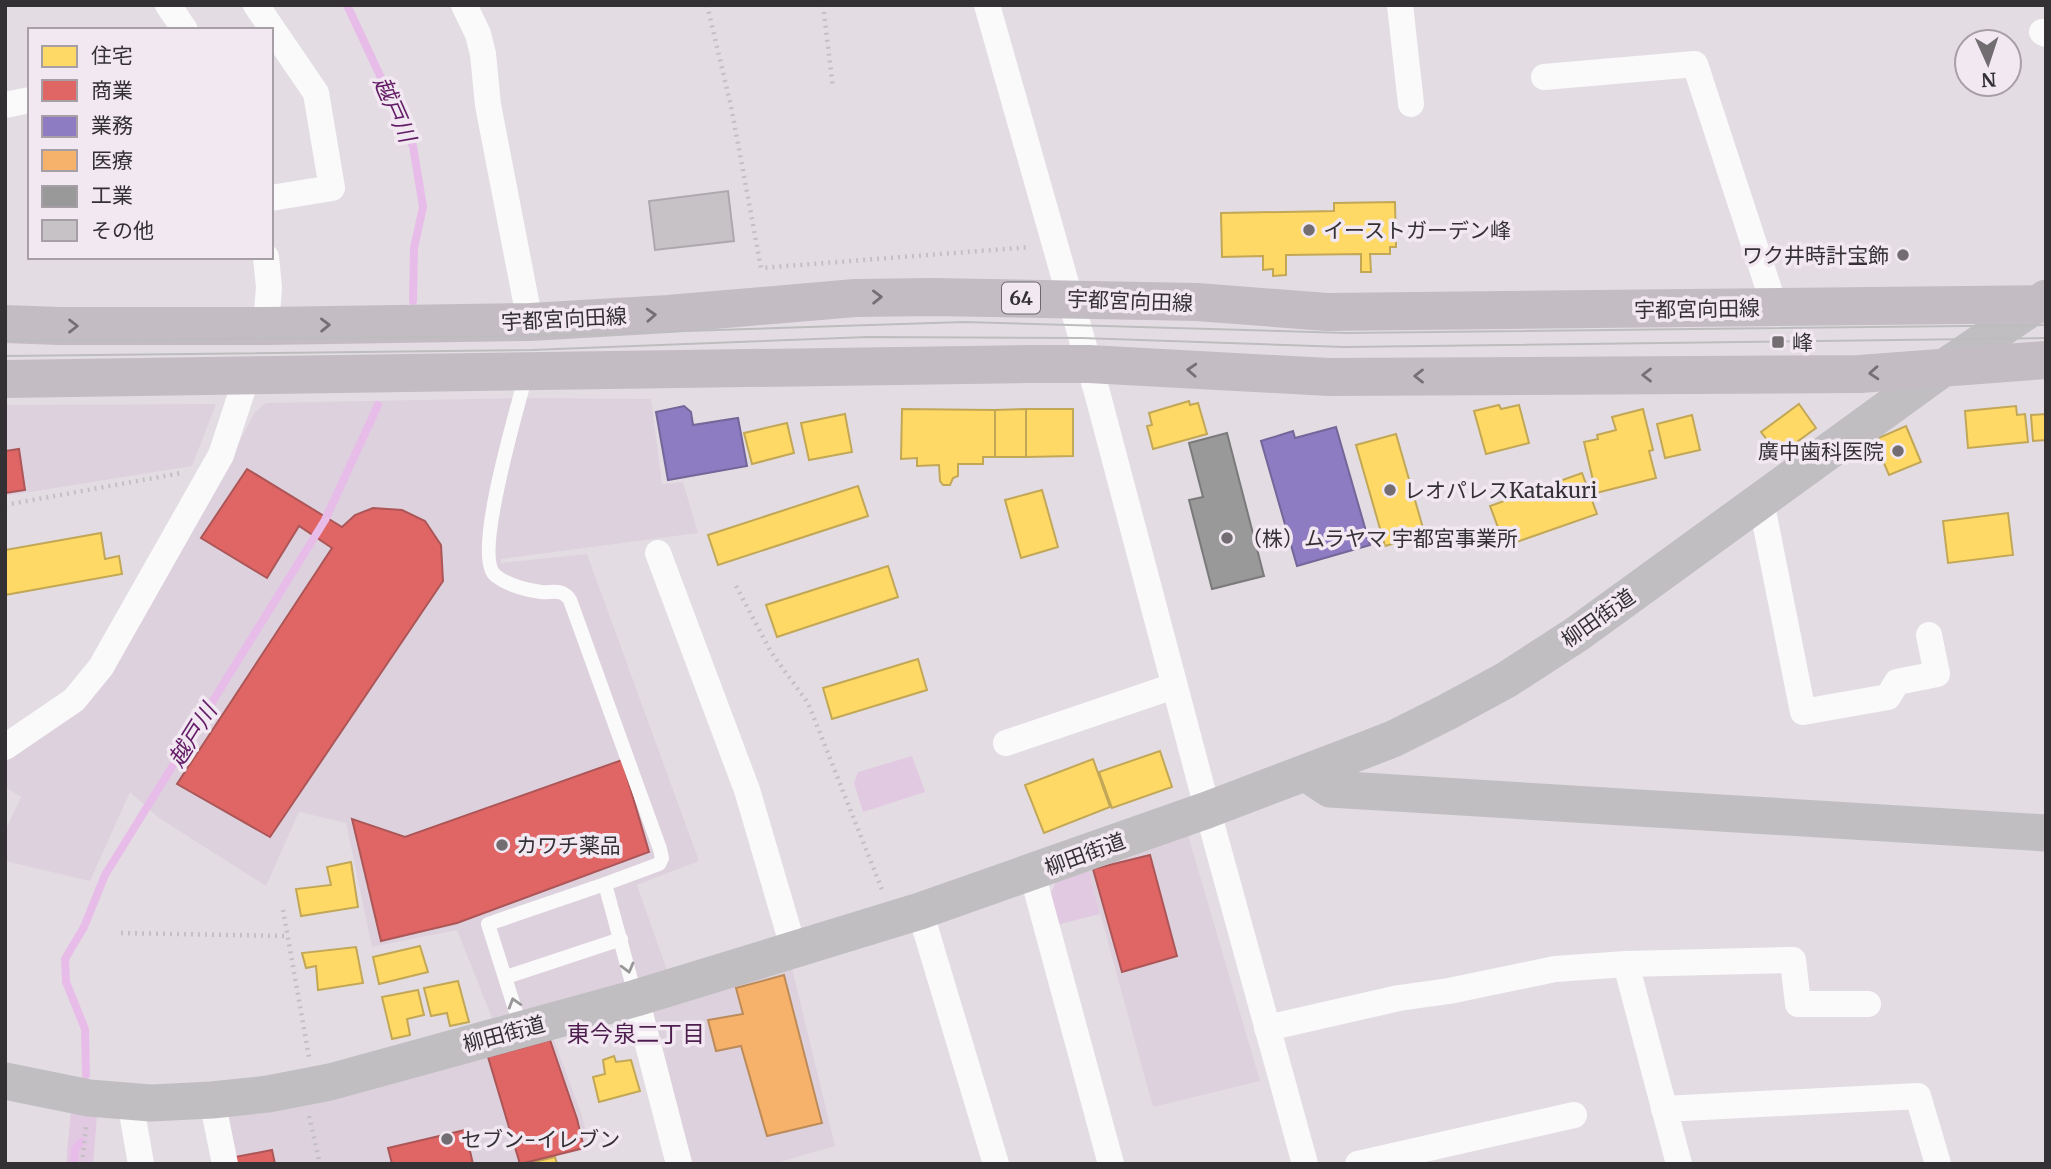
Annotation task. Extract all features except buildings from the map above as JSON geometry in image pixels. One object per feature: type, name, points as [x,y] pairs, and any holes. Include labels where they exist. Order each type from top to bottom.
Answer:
[{"type":"main road","name":"宇都宮向田線","points":[[5,324],[266,326],[530,322],[668,314],[855,298],[1071,298],[1197,302],[1327,312],[1775,308],[2043,302]]},
{"type":"main road","points":[[5,379],[1088,364],[1329,377],[1860,374],[2046,360]]},
{"type":"street","points":[[168,5],[184,28]]},
{"type":"street","points":[[256,5],[272,28]]},
{"type":"street","points":[[464,5],[478,34],[483,54],[488,105],[530,322]]},
{"type":"street","points":[[987,5],[1071,298],[1207,810],[1305,1164]]},
{"type":"street","points":[[1400,5],[1411,104]]},
{"type":"street","points":[[273,30],[316,93],[332,188],[273,198]]},
{"type":"street","points":[[1544,77],[1695,64],[1775,308]]},
{"type":"street","points":[[5,105],[28,100]]},
{"type":"street","points":[[266,259],[269,287],[266,326]]},
{"type":"street","name":"柳田街道","points":[[5,1081],[89,1098],[151,1103],[212,1101],[308,1087],[636,998],[907,915],[1032,873],[1306,773],[1393,739],[1506,680],[1577,634],[1942,369],[2043,302]]},
{"type":"street","points":[[5,747],[74,700],[101,667],[220,455],[247,376]]},
{"type":"street","points":[[1760,501],[1802,712],[1888,697],[1897,682],[1937,674],[1929,635]]},
{"type":"street","points":[[658,553],[747,790],[794,950]]},
{"type":"street","points":[[1006,743],[1174,686]]},
{"type":"street","points":[[1306,773],[1330,789],[2046,833]]},
{"type":"street","points":[[1032,873],[1111,1164]]},
{"type":"street","points":[[907,915],[996,1164]]},
{"type":"street","points":[[1267,1028],[1399,998],[1449,992],[1555,969],[1626,964],[1793,960],[1798,1004],[1868,1004]]},
{"type":"street","points":[[1626,964],[1679,1164]]},
{"type":"street","points":[[636,998],[679,1164]]},
{"type":"street","points":[[1664,1109],[1918,1096],[1938,1164]]},
{"type":"street","points":[[130,1101],[141,1164]]},
{"type":"street","points":[[212,1101],[225,1164]]},
{"type":"street","points":[[1358,1164],[1574,1115]]},
{"type":"lane","points":[[522,1029],[488,924],[659,864],[662,858],[570,600],[559,592],[516,587],[491,571],[489,550],[494,503],[502,461],[526,372]]},
{"type":"lane","points":[[605,884],[636,998]]},
{"type":"lane","points":[[506,977],[621,939]]},
{"type":"path","points":[[706,5],[731,106],[761,268],[1055,245]]},
{"type":"path","points":[[823,5],[833,88]]},
{"type":"path","points":[[5,505],[213,468]]},
{"type":"path","points":[[736,586],[771,652],[808,703],[907,915]]},
{"type":"path","points":[[282,910],[320,1164]]},
{"type":"path","points":[[121,933],[286,936]]},
{"type":"shaded area","points":[[528,398],[651,399],[662,484],[683,482],[698,533],[501,559],[501,563],[587,554],[699,861],[637,885],[668,973],[492,1018],[457,930],[372,947],[346,823],[299,812],[266,886],[159,818],[130,792],[90,881],[5,861],[5,831],[21,797],[5,787],[5,760],[41,737],[228,463],[255,412],[266,403]]},
{"type":"shaded area","points":[[216,404],[192,466],[5,496],[5,405]]},
{"type":"shaded area","points":[[912,756],[925,792],[863,812],[854,783],[858,772]]},
{"type":"shaded area","points":[[1188,835],[1260,1081],[1153,1107],[1088,869]]},
{"type":"shaded area","points":[[1088,869],[1100,914],[1056,925],[1049,898],[1057,879]]},
{"type":"shaded area","points":[[792,968],[835,1146],[773,1164],[693,1164],[650,1008]]},
{"type":"shaded area","points":[[552,1034],[582,1116],[590,1149],[556,1156],[557,1164],[230,1164],[219,1114]]},
{"type":"shaded area","points":[[71,1112],[97,1115],[93,1164],[66,1164]]},
{"type":"waterway","name":"越戸川","points":[[347,5],[413,146],[423,207],[414,248],[413,301]]},
{"type":"waterway","name":"越戸川","points":[[86,1075],[85,1029],[66,982],[65,959],[84,927],[105,875],[325,520],[378,405]]},
{"type":"waterway","points":[[74,1164],[75,1149],[81,1142]]},
{"type":"tram line","points":[[5,341],[532,336],[964,322],[1346,333],[2046,325]]},
{"type":"tram line","points":[[5,356],[531,350],[868,337],[1082,338],[1344,347],[2046,338]]},
{"type":"place","name":"イーストガーデン峰","points":[[1309,230]]},
{"type":"place","name":"ワク井時計宝飾","points":[[1903,255]]},
{"type":"place","name":"峰","points":[[1778,342]]},
{"type":"place","name":"廣中歯科医院","points":[[1898,451]]},
{"type":"place","name":"レオパレスKatakuri","points":[[1390,490]]},
{"type":"place","name":"（株）ムラヤマ 宇都宮事業所","points":[[1227,538]]},
{"type":"place","name":"カワチ薬品","points":[[502,845]]},
{"type":"place","name":"セブン-イレブン","points":[[447,1139]]},
{"type":"district","name":"東今泉二丁目","points":[[636,1033]]}]
